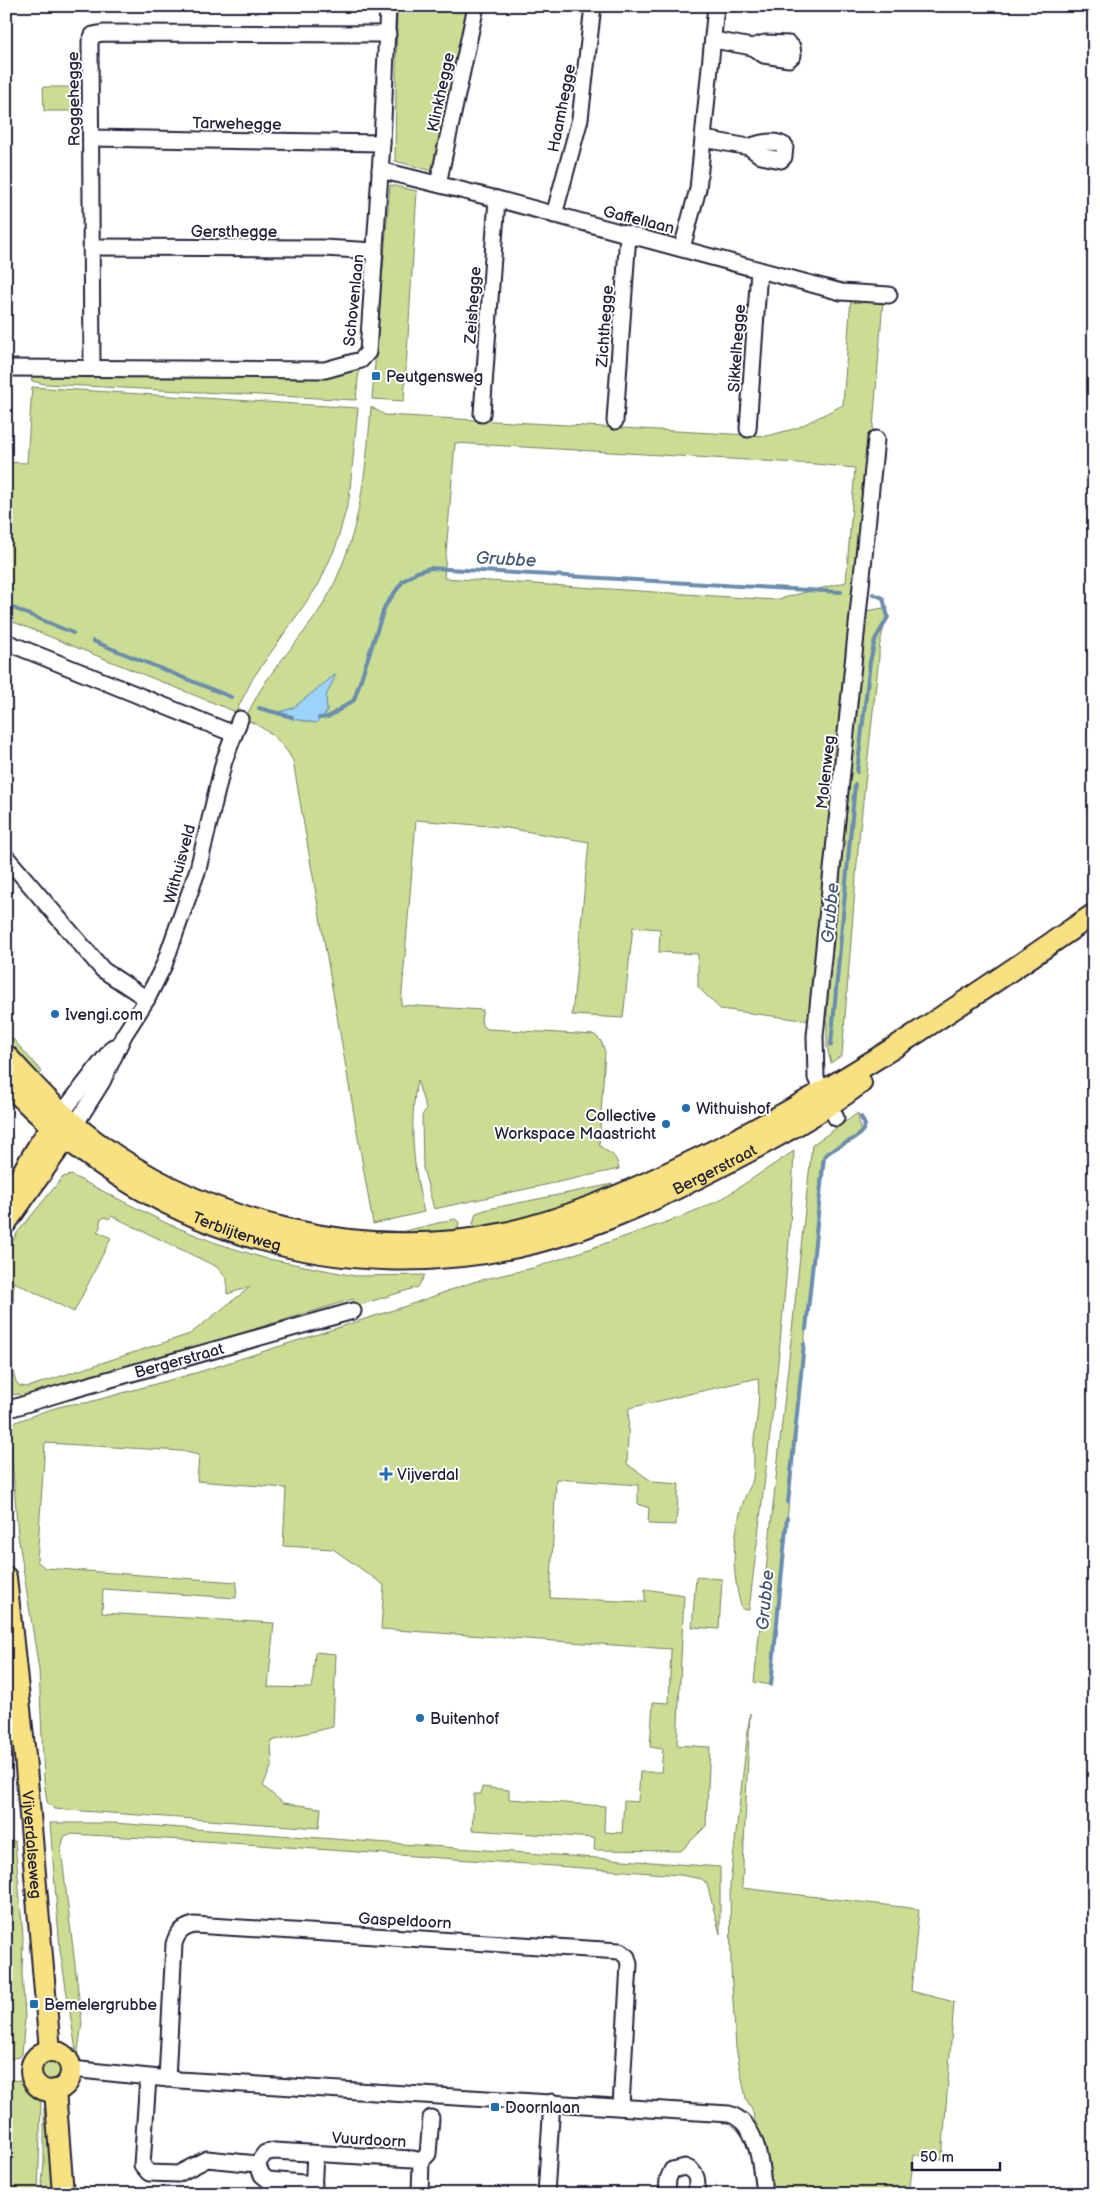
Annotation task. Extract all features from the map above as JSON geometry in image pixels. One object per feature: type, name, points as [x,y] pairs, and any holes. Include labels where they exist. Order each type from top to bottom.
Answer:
[{"type":"main road","name":"Bergerstraat","points":[[428,1250],[475,1254],[520,1246],[566,1234],[617,1216],[717,1168],[829,1106],[878,1064],[1094,914]]},
{"type":"main road","name":"Terblijterweg","points":[[6,1055],[90,1159],[146,1194],[195,1217],[235,1232],[283,1245],[327,1253],[378,1258],[428,1250]]},
{"type":"main road","name":"Terblijterweg","points":[[6,1082],[63,1126]]},
{"type":"main road","points":[[6,1200],[63,1126]]},
{"type":"main road","points":[[6,1223],[63,1126]]},
{"type":"main road","name":"Vijverdalseweg","points":[[6,1577],[10,1639],[29,1791],[50,2051]]},
{"type":"main road","points":[[50,2051],[58,2052],[65,2057],[71,2069],[67,2083],[55,2090],[40,2087],[31,2073],[35,2059],[39,2055],[50,2051]]},
{"type":"main road","points":[[55,2090],[62,2194]]},
{"type":"street","name":"Schovenlaan","points":[[6,368],[325,370],[361,360],[368,352],[382,143],[388,6]]},
{"type":"street","name":"Klinkhegge","points":[[438,184],[476,6]]},
{"type":"street","name":"Haamhegge","points":[[554,214],[580,119],[593,6]]},
{"type":"street","points":[[682,248],[698,189],[716,6]]},
{"type":"street","name":"Roggehegge","points":[[92,368],[90,42],[93,35],[103,33],[388,34]]},
{"type":"street","points":[[714,40],[752,47]]},
{"type":"street","name":"Tarwehegge","points":[[91,138],[382,143]]},
{"type":"street","points":[[704,139],[749,147]]},
{"type":"street","name":"Gaffellaan","points":[[380,170],[554,214],[842,292],[889,295]]},
{"type":"street","name":"Zeishegge","points":[[482,414],[497,199]]},
{"type":"street","name":"Zichthegge","points":[[615,420],[628,234]]},
{"type":"street","name":"Gersthegge","points":[[92,247],[324,248],[375,251]]},
{"type":"street","name":"Sikkelhegge","points":[[748,429],[759,270]]},
{"type":"street","name":"Molenweg","points":[[829,1106],[816,1077],[815,1036],[876,438]]},
{"type":"street","points":[[6,642],[234,734]]},
{"type":"street","name":"Withuisveld","points":[[63,1126],[102,1082],[124,1034],[147,999],[164,965],[191,892],[224,761],[240,719]]},
{"type":"street","points":[[6,857],[103,970],[147,999]]},
{"type":"street","name":"Bergerstraat","points":[[6,1410],[353,1311]]},
{"type":"street","name":"Gaspeldoorn","points":[[167,2079],[174,1944],[177,1935],[185,1927],[194,1925],[532,1945],[620,1951],[627,1957],[629,1964],[621,2106]]},
{"type":"street","points":[[71,2069],[148,2078],[724,2113],[738,2117],[747,2127],[752,2137],[764,2194]]},
{"type":"street","points":[[148,2078],[142,2164],[149,2173],[178,2174],[207,2160],[257,2164]]},
{"type":"street","points":[[546,2194],[552,2102]]},
{"type":"street","name":"Vuurdoorn","points":[[420,2194],[421,2161],[428,2154],[431,2118]]},
{"type":"street","name":"Vuurdoorn","points":[[315,2154],[314,2189],[268,2180],[262,2175],[257,2164],[265,2154],[274,2151],[421,2161]]},
{"type":"street","points":[[667,2194],[672,2170],[685,2167],[695,2174],[698,2181],[696,2194]]},
{"type":"green space","points":[[397,6],[470,6],[437,167],[433,171],[395,161]]},
{"type":"green space","points":[[43,87],[74,87],[74,111],[44,111]]},
{"type":"green space","points":[[390,185],[417,191],[404,401],[372,399]]},
{"type":"green space","points":[[851,297],[883,300],[870,466],[810,1021],[720,1009],[698,987],[698,954],[659,952],[660,929],[633,927],[623,1018],[572,1015],[589,842],[501,827],[416,820],[401,1005],[483,1010],[482,1026],[488,1029],[595,1035],[601,1041],[605,1052],[599,1145],[614,1156],[619,1169],[434,1209],[423,1168],[422,1116],[426,1109],[417,1080],[413,1113],[413,1146],[424,1212],[373,1224],[293,761],[279,741],[245,719],[269,677],[315,618],[340,570],[355,525],[360,502],[367,455],[371,407],[385,415],[767,436],[797,428],[843,405]],"holes":[[[455,443],[855,468],[846,582],[775,600],[444,578]],[[335,675],[326,696],[327,712],[316,723],[293,719],[280,712],[293,708]]]},
{"type":"green space","points":[[359,369],[356,400],[45,384],[32,381],[31,374],[321,375]]},
{"type":"green space","points":[[32,387],[358,408],[349,499],[336,546],[319,584],[253,678],[236,712],[6,619],[6,462],[27,463]]},
{"type":"green space","points":[[888,607],[880,644],[859,838],[842,1055],[831,1063],[827,1047],[827,1006],[867,611]]},
{"type":"green space","points":[[6,1031],[42,1072],[36,1078],[6,1045]]},
{"type":"green space","points":[[858,1113],[861,1136],[835,1148],[822,1161],[771,1685],[754,1682],[812,1145]]},
{"type":"green space","points":[[794,1151],[782,1324],[749,1610],[742,1609],[738,1596],[734,1556],[739,1516],[753,1478],[758,1378],[629,1408],[627,1464],[653,1482],[679,1484],[676,1525],[648,1524],[649,1508],[638,1504],[638,1485],[556,1479],[550,1598],[645,1602],[645,1589],[684,1595],[677,1745],[710,1747],[706,1826],[681,1851],[594,1850],[595,1838],[472,1830],[474,1794],[481,1794],[482,1787],[509,1790],[509,1799],[605,1806],[604,1832],[622,1833],[624,1801],[638,1802],[640,1772],[661,1772],[663,1749],[650,1747],[653,1702],[669,1703],[671,1649],[381,1629],[384,1585],[333,1549],[283,1546],[286,1488],[197,1481],[199,1455],[181,1451],[45,1443],[37,1561],[45,1568],[237,1582],[236,1598],[103,1589],[102,1613],[274,1623],[268,1687],[312,1688],[315,1652],[336,1654],[333,1727],[271,1741],[272,1765],[263,1786],[283,1803],[321,1808],[319,1828],[54,1809],[47,1802],[44,1781],[39,1670],[18,1535],[10,1433],[13,1423],[58,1407],[86,1403],[199,1372],[409,1305],[473,1282],[537,1267],[678,1218],[720,1200]]},
{"type":"green space","points":[[71,1175],[166,1223],[216,1243],[264,1258],[355,1276],[425,1275],[418,1287],[356,1306],[353,1299],[97,1377],[20,1397],[19,1394],[10,1395],[6,1387],[6,1254],[17,1233],[63,1177]],"holes":[[[112,1216],[217,1267],[227,1279],[227,1294],[250,1287],[190,1334],[28,1387],[20,1386],[16,1381],[12,1366],[10,1321],[12,1321],[14,1282],[74,1312],[111,1238],[97,1231],[100,1228],[100,1220],[105,1217],[109,1219]]]},
{"type":"green space","points":[[613,1184],[615,1189],[527,1220],[477,1228],[473,1224],[476,1213],[488,1209]]},
{"type":"green space","points":[[455,1219],[459,1222],[458,1230],[392,1234]]},
{"type":"green space","points":[[696,1577],[722,1579],[719,1629],[692,1627]]},
{"type":"green space","points":[[750,1713],[742,1888],[919,1909],[911,1991],[954,2002],[942,2159],[914,2155],[909,2194],[771,2194],[752,2109],[746,2099],[736,2048],[731,1970],[730,1885]]},
{"type":"green space","points":[[50,1823],[113,1823],[720,1867],[720,1934],[707,1884],[702,1879],[680,1875],[203,1841],[69,1834],[64,1837],[61,1849],[82,2023],[77,2057],[60,1950]]},
{"type":"green space","points":[[6,1840],[15,1841],[23,1937],[22,1974],[25,2016],[22,2054],[20,2057],[6,2059]]},
{"type":"green space","points":[[51,2056],[61,2060],[65,2070],[61,2080],[51,2084],[41,2080],[37,2070],[41,2060]]},
{"type":"green space","points":[[6,2079],[20,2081],[37,2096],[41,2103],[38,2194],[6,2194]]},
{"type":"green space","points":[[44,2108],[46,2108],[49,2125],[52,2194],[41,2194],[44,2162]]},
{"type":"water","points":[[336,674],[326,696],[327,712],[316,723],[293,719],[279,712],[293,708]]},
{"type":"waterway","name":"Grubbe","points":[[319,718],[328,717],[354,700],[385,606],[403,581],[417,572],[430,568],[841,592]]},
{"type":"waterway","name":"Grubbe","points":[[857,772],[870,662],[875,640],[888,617],[883,598],[873,594]]},
{"type":"waterway","name":"Grubbe","points":[[6,605],[73,633]]},
{"type":"waterway","name":"Grubbe","points":[[93,641],[231,697]]},
{"type":"waterway","name":"Grubbe","points":[[259,708],[292,717]]},
{"type":"waterway","name":"Grubbe","points":[[831,1045],[855,784]]},
{"type":"waterway","name":"Grubbe","points":[[806,1329],[824,1157],[829,1152],[858,1136],[865,1125],[861,1117]]},
{"type":"waterway","name":"Grubbe","points":[[788,1503],[804,1344]]},
{"type":"waterway","name":"Grubbe","points":[[771,1685],[787,1518]]},
{"type":"place","name":"Peutgensweg","points":[[376,376]]},
{"type":"place","name":"Ivengi.com","points":[[55,1014]]},
{"type":"place","name":"Withuishof","points":[[686,1108]]},
{"type":"place","name":"Collective Workspace Maastricht","points":[[666,1124]]},
{"type":"place","name":"Vijverdal","points":[[386,1474]]},
{"type":"place","name":"Buitenhof","points":[[420,1718]]},
{"type":"place","name":"Bemelergrubbe","points":[[34,2004]]},
{"type":"place","name":"Doornlaan","points":[[495,2107]]}]
